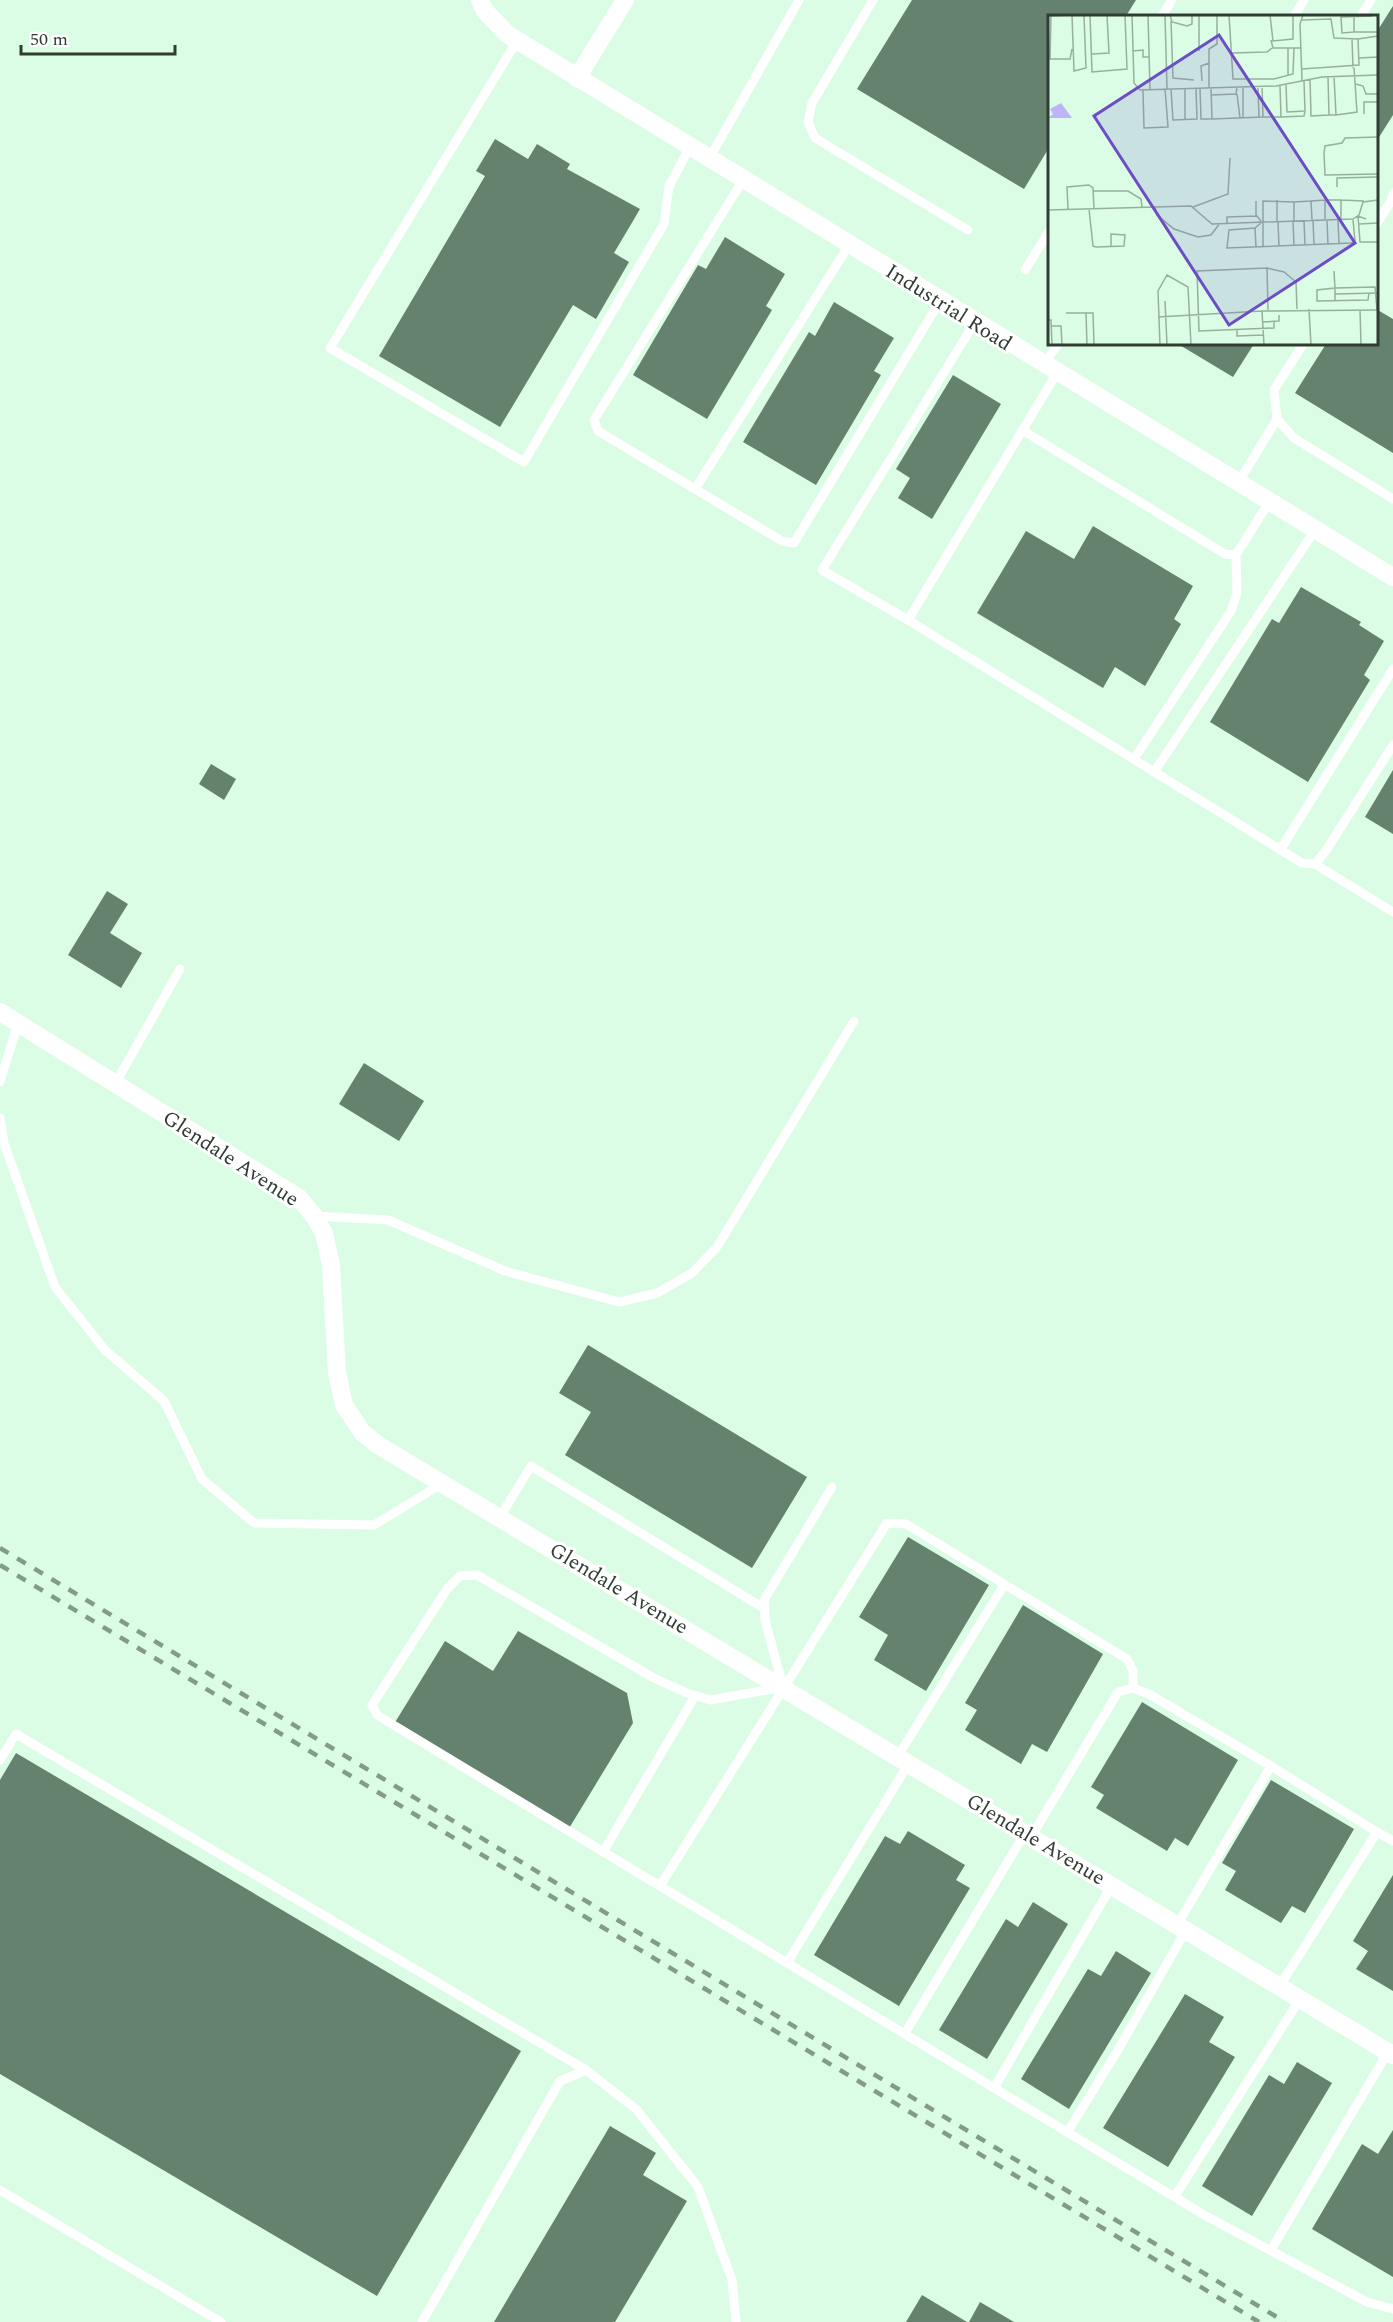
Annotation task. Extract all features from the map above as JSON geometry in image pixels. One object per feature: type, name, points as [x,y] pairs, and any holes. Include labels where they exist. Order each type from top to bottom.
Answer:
[{"type":"street","name":"Industrial Road","points":[[480,0],[485,11],[512,38],[1393,578]]},
{"type":"street","points":[[577,78],[625,0]]},
{"type":"street","name":"Glendale Avenue","points":[[0,1012],[299,1198],[324,1233],[331,1265],[337,1373],[344,1405],[362,1432],[1390,2054]]},
{"type":"lane","points":[[709,159],[799,0]]},
{"type":"lane","points":[[873,0],[812,103],[808,123],[815,138],[968,230]]},
{"type":"lane","points":[[1163,15],[1172,0]]},
{"type":"lane","points":[[1295,15],[1305,0]]},
{"type":"lane","points":[[1362,15],[1371,0]]},
{"type":"lane","points":[[512,38],[330,348],[524,462],[664,224],[669,186],[690,147]]},
{"type":"lane","points":[[743,180],[594,420],[598,431],[782,542],[794,543],[940,301]]},
{"type":"lane","points":[[1378,223],[1392,199]]},
{"type":"lane","points":[[1025,270],[1048,233]]},
{"type":"lane","points":[[695,489],[849,245]]},
{"type":"lane","points":[[975,322],[822,570],[908,620],[1302,863],[1315,864],[1393,912]]},
{"type":"lane","points":[[908,620],[1022,430],[1050,369],[1058,345]]},
{"type":"lane","points":[[1302,345],[1274,390],[1277,418],[1294,438],[1393,499]]},
{"type":"lane","points":[[1238,483],[1277,418]]},
{"type":"lane","points":[[1022,430],[1225,554],[1236,555]]},
{"type":"lane","points":[[1134,759],[1231,611],[1237,593],[1236,555],[1269,502]]},
{"type":"lane","points":[[1154,772],[1316,530]]},
{"type":"lane","points":[[1280,849],[1393,669]]},
{"type":"lane","points":[[1315,864],[1393,745]]},
{"type":"lane","points":[[115,1084],[180,969]]},
{"type":"lane","points":[[314,1216],[388,1220],[505,1271],[584,1295],[619,1302],[657,1293],[692,1273],[717,1247],[854,1021]]},
{"type":"lane","points":[[0,1082],[18,1023]]},
{"type":"lane","points":[[0,1118],[4,1143],[55,1287],[105,1350],[164,1401],[202,1479],[254,1523],[374,1525],[443,1483]]},
{"type":"lane","points":[[500,1517],[531,1467],[765,1609]]},
{"type":"lane","points":[[783,1687],[765,1620],[764,1600],[832,1487]]},
{"type":"lane","points":[[660,1886],[887,1523],[906,1524],[1127,1659],[1133,1671],[1133,1688]]},
{"type":"lane","points":[[783,1687],[710,1700],[695,1696],[654,1678],[477,1575],[460,1576],[447,1589],[372,1705],[377,1715],[1175,2196],[1367,2302],[1393,2309]]},
{"type":"lane","points":[[787,1963],[1004,1585]]},
{"type":"lane","points":[[905,2033],[1118,1692],[1133,1688],[1149,1694],[1393,1841]]},
{"type":"lane","points":[[603,1852],[695,1696]]},
{"type":"lane","points":[[0,1760],[16,1734],[586,2070],[636,2109],[698,2187],[732,2280],[736,2322]]},
{"type":"lane","points":[[1068,2131],[1118,2050],[1181,1927],[1271,1766]]},
{"type":"lane","points":[[1279,1987],[1377,1832]]},
{"type":"lane","points":[[994,2088],[1112,1885]]},
{"type":"lane","points":[[1175,2196],[1300,1999]]},
{"type":"lane","points":[[1271,2250],[1390,2054]]},
{"type":"lane","points":[[422,2322],[560,2081],[586,2070]]},
{"type":"lane","points":[[0,2190],[221,2322]]},
{"type":"building","points":[[912,0],[1136,0],[1127,15],[1048,15],[1048,149],[1024,189],[857,89]]},
{"type":"building","points":[[1393,6],[1393,115],[1378,139],[1378,30]]},
{"type":"building","points":[[495,139],[528,159],[537,144],[570,164],[567,169],[640,209],[614,253],[629,262],[596,319],[573,305],[500,427],[379,356],[485,176],[476,171]]},
{"type":"building","points":[[725,237],[785,274],[766,306],[772,310],[707,419],[633,375],[698,265],[706,269]]},
{"type":"building","points":[[834,302],[894,338],[874,371],[881,375],[816,485],[743,442],[809,332],[815,336]]},
{"type":"building","points":[[1378,310],[1393,319],[1393,453],[1295,393],[1325,345],[1378,345]]},
{"type":"building","points":[[1180,345],[1253,345],[1233,377]]},
{"type":"building","points":[[953,375],[1001,404],[932,519],[898,498],[910,478],[896,469]]},
{"type":"building","points":[[1093,526],[1193,586],[1174,619],[1181,624],[1145,686],[1115,667],[1103,688],[977,613],[1026,531],[1074,559]]},
{"type":"building","points":[[1301,587],[1361,622],[1359,625],[1384,641],[1364,675],[1370,680],[1308,782],[1210,722],[1272,619],[1279,623]]},
{"type":"building","points":[[211,764],[236,779],[224,800],[199,784]]},
{"type":"building","points":[[1393,770],[1393,834],[1365,817]]},
{"type":"building","points":[[107,891],[128,904],[110,933],[142,953],[121,988],[68,955]]},
{"type":"building","points":[[364,1063],[424,1101],[399,1141],[339,1104]]},
{"type":"building","points":[[588,1345],[807,1477],[752,1568],[565,1455],[591,1412],[559,1393]]},
{"type":"building","points":[[908,1537],[989,1585],[926,1691],[874,1660],[888,1635],[859,1617]]},
{"type":"building","points":[[1023,1605],[1103,1654],[1047,1752],[1032,1744],[1021,1764],[965,1730],[977,1710],[965,1703]]},
{"type":"building","points":[[518,1631],[627,1693],[633,1723],[568,1830],[394,1724],[445,1641],[493,1671]]},
{"type":"building","points":[[1142,1702],[1238,1760],[1188,1846],[1175,1838],[1167,1851],[1096,1808],[1104,1795],[1091,1787]]},
{"type":"building","points":[[16,1753],[521,2051],[377,2296],[0,2074],[0,1780]]},
{"type":"building","points":[[1271,1780],[1354,1829],[1305,1913],[1292,1906],[1281,1923],[1225,1890],[1236,1871],[1222,1863]]},
{"type":"building","points":[[908,1831],[965,1865],[956,1880],[970,1888],[899,2006],[814,1955],[885,1836],[900,1844]]},
{"type":"building","points":[[1393,1875],[1393,1991],[1356,1969],[1368,1951],[1353,1941]]},
{"type":"building","points":[[1033,1902],[1068,1924],[987,2059],[939,2030],[1006,1919],[1018,1927]]},
{"type":"building","points":[[1116,1951],[1151,1973],[1069,2109],[1021,2079],[1088,1969],[1101,1976]]},
{"type":"building","points":[[1185,1994],[1224,2017],[1209,2042],[1235,2057],[1168,2167],[1103,2128]]},
{"type":"building","points":[[1297,2062],[1332,2083],[1252,2216],[1202,2186],[1269,2075],[1284,2084]]},
{"type":"building","points":[[610,2126],[656,2153],[643,2175],[687,2201],[615,2322],[494,2322]]},
{"type":"building","points":[[1393,2130],[1393,2277],[1312,2229],[1362,2144],[1378,2154]]},
{"type":"building","points":[[922,2295],[967,2322],[906,2322]]},
{"type":"building","points":[[980,2302],[1014,2322],[969,2322]]},
{"type":"railway","points":[[0,1548],[1285,2322]]},
{"type":"railway","points":[[0,1565],[1259,2322]]}]
